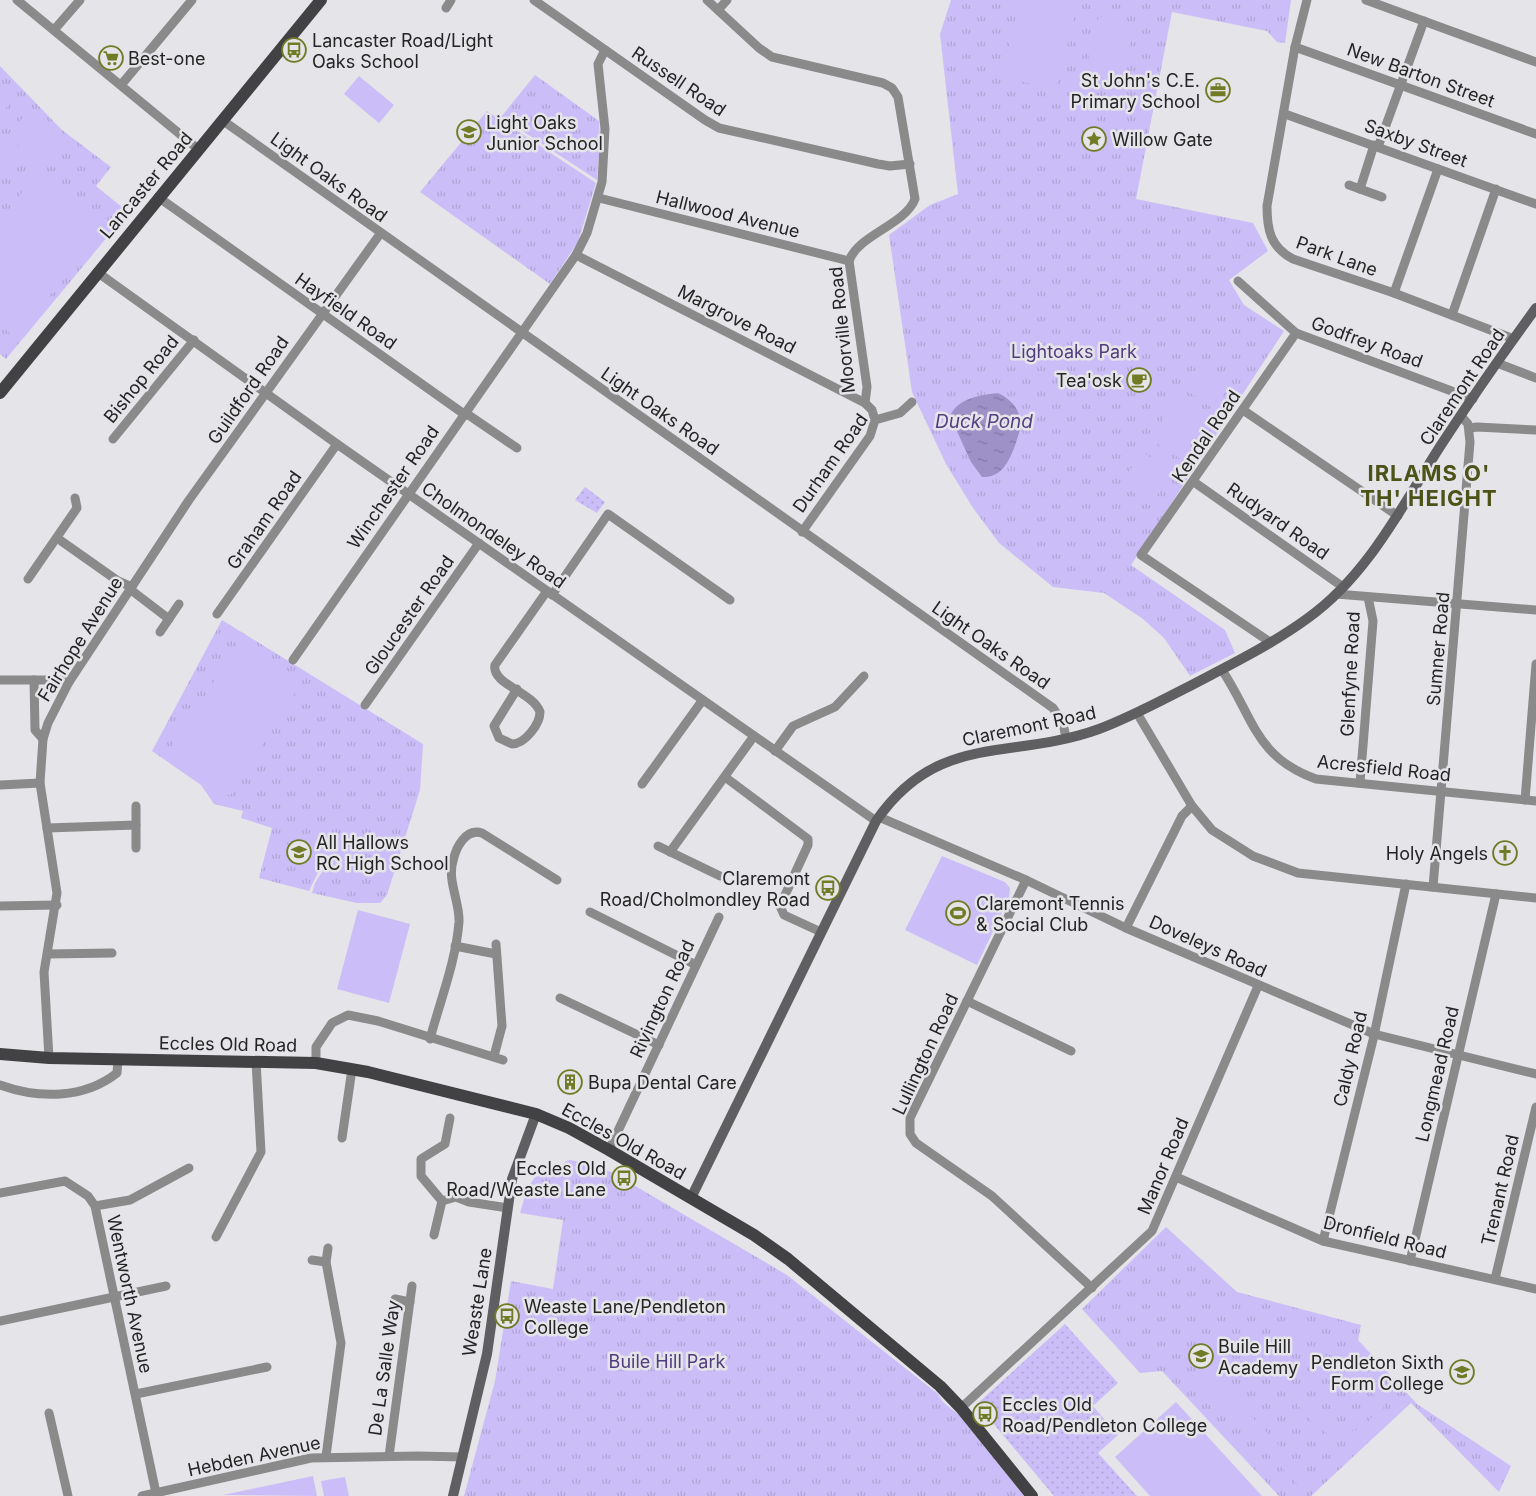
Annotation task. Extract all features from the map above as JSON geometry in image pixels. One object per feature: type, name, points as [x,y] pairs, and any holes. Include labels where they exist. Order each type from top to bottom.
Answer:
[{"type":"main road","name":"Lancaster Road","points":[[0,393],[158,197],[321,0]]},
{"type":"main road","name":"Claremont Road","points":[[691,1198],[877,819],[894,798],[914,780],[943,762],[963,756],[1066,738],[1098,729],[1137,713],[1222,670],[1309,618],[1340,590],[1368,559],[1398,516],[1472,399],[1536,308]]},
{"type":"main road","name":"Eccles Old Road","points":[[0,1054],[49,1058],[316,1063],[352,1069],[500,1104],[536,1114],[569,1128],[691,1198],[788,1259],[926,1372],[961,1408],[1032,1496]]},
{"type":"main road","name":"Weaste Lane","points":[[453,1496],[487,1354],[512,1179],[536,1114]]},
{"type":"street","points":[[17,0],[198,149]]},
{"type":"street","points":[[54,30],[80,0]]},
{"type":"street","points":[[121,85],[192,0]]},
{"type":"street","points":[[446,8],[451,0]]},
{"type":"street","name":"Russell Road","points":[[534,0],[719,128],[878,164],[890,166],[910,164]]},
{"type":"street","name":"Moorville Road","points":[[707,0],[759,48],[772,57],[883,83],[892,88],[898,97],[915,195],[911,206],[855,250],[849,261],[867,387],[865,403]]},
{"type":"street","points":[[718,10],[726,0]]},
{"type":"street","name":"Park Lane","points":[[1307,0],[1295,47],[1285,114],[1267,206],[1267,225],[1274,243],[1282,253],[1293,259],[1394,293],[1514,339]]},
{"type":"street","points":[[1366,0],[1536,62]]},
{"type":"street","points":[[1360,189],[1424,21]]},
{"type":"street","name":"New Barton Street","points":[[1295,47],[1536,134]]},
{"type":"street","name":"Winchester Road","points":[[293,660],[576,255],[587,232],[599,198],[606,147],[598,64],[605,50]]},
{"type":"street","name":"Saxby Street","points":[[1285,114],[1536,204]]},
{"type":"street","name":"Light Oaks Road","points":[[222,120],[380,234],[1053,708],[1061,718],[1066,738]]},
{"type":"street","points":[[1394,293],[1438,169]]},
{"type":"street","points":[[1349,185],[1382,197]]},
{"type":"street","points":[[1452,315],[1496,189]]},
{"type":"street","name":"Hayfield Road","points":[[158,197],[464,414],[470,416],[517,448]]},
{"type":"street","name":"Hallwood Avenue","points":[[599,198],[849,261]]},
{"type":"street","name":"Guildford Road","points":[[146,567],[188,500],[380,234]]},
{"type":"street","name":"Margrove Road","points":[[576,255],[865,403]]},
{"type":"street","name":"Cholmondeley Road","points":[[97,272],[194,340],[266,394],[702,701],[877,819]]},
{"type":"street","name":"Godfrey Road","points":[[1238,281],[1296,333],[1472,399]]},
{"type":"street","name":"Kendal Road","points":[[1270,642],[1142,556],[1296,333]]},
{"type":"street","name":"Bishop Road","points":[[113,439],[194,340]]},
{"type":"street","points":[[1497,363],[1536,378]]},
{"type":"street","name":"Durham Road","points":[[802,532],[870,436],[875,420],[900,413],[912,402]]},
{"type":"street","points":[[865,403],[872,410],[875,420]]},
{"type":"street","points":[[1243,410],[1398,516]]},
{"type":"street","points":[[1461,416],[1470,428],[1536,430]]},
{"type":"street","name":"Sumner Road","points":[[1433,886],[1443,791],[1470,428]]},
{"type":"street","name":"Graham Road","points":[[217,614],[337,444]]},
{"type":"street","name":"Rudyard Road","points":[[1194,482],[1340,590]]},
{"type":"street","points":[[28,579],[77,508],[75,498]]},
{"type":"street","points":[[517,690],[494,726],[499,738],[512,744],[524,740],[540,716],[536,704],[517,690],[498,677],[495,674],[495,665],[608,514],[730,600]]},
{"type":"street","points":[[57,538],[118,581],[132,588],[169,619]]},
{"type":"street","name":"Gloucester Road","points":[[365,705],[479,543]]},
{"type":"street","name":"Fairhope Avenue","points":[[49,1058],[44,972],[57,905],[56,878],[40,783],[43,739],[58,702],[146,567]]},
{"type":"street","points":[[1340,590],[1368,597],[1536,610]]},
{"type":"street","name":"Glenfyne Road","points":[[1360,783],[1373,621],[1368,597]]},
{"type":"street","points":[[160,632],[180,604]]},
{"type":"street","points":[[1525,800],[1536,664]]},
{"type":"street","name":"Acresfield Road","points":[[1222,670],[1264,746],[1294,770],[1316,779],[1536,801]]},
{"type":"street","points":[[776,751],[793,726],[835,707],[864,676]]},
{"type":"street","points":[[0,680],[64,680],[70,682]]},
{"type":"street","points":[[34,680],[35,730],[43,739]]},
{"type":"street","points":[[642,784],[702,701]]},
{"type":"street","points":[[1137,713],[1192,806],[1212,830],[1253,856],[1275,866],[1298,873],[1536,898]]},
{"type":"street","points":[[670,852],[754,736]]},
{"type":"street","points":[[725,777],[808,839],[808,845],[780,906],[784,915],[821,932]]},
{"type":"street","points":[[0,785],[40,783]]},
{"type":"street","points":[[136,806],[136,848]]},
{"type":"street","points":[[1126,928],[1182,816],[1192,806]]},
{"type":"street","name":"Doveleys Road","points":[[877,819],[1026,880],[1126,928],[1374,1034],[1536,1074]]},
{"type":"street","points":[[47,828],[136,825]]},
{"type":"street","points":[[430,1038],[455,946],[459,920],[452,864],[457,849],[468,834],[474,832],[482,833],[558,880]]},
{"type":"street","points":[[658,846],[720,876]]},
{"type":"street","name":"Lullington Road","points":[[1026,880],[910,1118],[910,1134],[920,1147],[972,1181],[1008,1210],[1092,1288]]},
{"type":"street","name":"Caldy Road","points":[[1324,1240],[1374,1034],[1406,884]]},
{"type":"street","name":"Longmead Road","points":[[1410,1261],[1496,894]]},
{"type":"street","points":[[0,906],[57,905]]},
{"type":"street","points":[[590,912],[696,965]]},
{"type":"street","name":"Rivington Road","points":[[609,1150],[719,917]]},
{"type":"street","points":[[316,1063],[316,1046],[332,1023],[348,1015],[378,1020],[498,1058],[502,1026],[496,944]]},
{"type":"street","points":[[455,946],[496,954]]},
{"type":"street","points":[[48,954],[112,953]]},
{"type":"street","name":"Manor Road","points":[[961,1408],[1152,1231],[1258,986]]},
{"type":"street","points":[[560,998],[659,1045]]},
{"type":"street","points":[[968,1001],[1071,1051]]},
{"type":"street","points":[[0,1085],[42,1095],[77,1093],[108,1080],[117,1073],[118,1059]]},
{"type":"street","points":[[216,1237],[261,1152],[256,1061]]},
{"type":"street","points":[[342,1138],[352,1069]]},
{"type":"street","name":"Trenant Road","points":[[1495,1279],[1536,1107]]},
{"type":"street","points":[[442,1201],[422,1176],[421,1159],[445,1144],[450,1118]]},
{"type":"street","points":[[95,1206],[130,1200],[189,1168]]},
{"type":"street","name":"Dronfield Road","points":[[1176,1177],[1324,1240],[1536,1289]]},
{"type":"street","name":"Wentworth Avenue","points":[[0,1193],[65,1181],[88,1196],[95,1206],[156,1493]]},
{"type":"street","points":[[442,1201],[456,1197],[469,1202],[508,1208]]},
{"type":"street","points":[[434,1235],[442,1201]]},
{"type":"street","points":[[326,1456],[341,1342],[326,1262],[328,1248]]},
{"type":"street","points":[[312,1260],[326,1262]]},
{"type":"street","points":[[0,1321],[166,1286]]},
{"type":"street","name":"De La Salle Way","points":[[389,1456],[412,1286]]},
{"type":"street","points":[[395,1300],[410,1302]]},
{"type":"street","points":[[136,1394],[267,1367]]},
{"type":"street","points":[[49,1413],[68,1496]]},
{"type":"street","name":"Hebden Avenue","points":[[142,1496],[326,1456],[463,1457]]},
{"type":"green space","name":"Lightoaks Park","points":[[951,0],[1291,0],[1285,43],[1277,42],[1267,31],[1172,12],[1136,199],[1253,223],[1268,251],[1229,280],[1244,305],[1284,331],[1131,565],[1225,630],[1235,653],[1190,676],[1164,638],[1143,619],[1104,593],[1053,587],[999,543],[973,508],[946,464],[912,392],[889,235],[930,205],[958,194],[940,34]]},
{"type":"green space","points":[[1021,0],[1079,0],[1055,90],[1001,76]]},
{"type":"green space","points":[[1099,16],[1135,25],[1122,79],[1086,70]]},
{"type":"green space","points":[[0,66],[62,130],[111,167],[96,186],[128,212],[6,359],[0,354]]},
{"type":"green space","points":[[535,75],[599,121],[600,144],[597,180],[501,117]]},
{"type":"green space","points":[[359,76],[394,105],[379,123],[344,94]]},
{"type":"green space","points":[[0,83],[16,94],[0,116]]},
{"type":"green space","points":[[29,111],[64,140],[42,166],[7,136]]},
{"type":"green space","points":[[487,111],[596,183],[578,242],[550,284],[420,192]]},
{"type":"green space","points":[[0,139],[21,156],[0,181]]},
{"type":"green space","points":[[40,170],[107,223],[16,338],[0,325],[0,220]]},
{"type":"green space","points":[[1199,365],[1230,385],[1214,409],[1183,388]]},
{"type":"green space","points":[[1175,401],[1206,422],[1181,459],[1150,439]]},
{"type":"green space","points":[[1142,452],[1173,472],[1151,504],[1121,484]]},
{"type":"green space","points":[[585,487],[605,502],[597,513],[575,500]]},
{"type":"green space","points":[[222,620],[423,744],[420,790],[387,895],[380,903],[357,903],[312,893],[315,883],[329,861],[325,858],[309,891],[259,878],[272,828],[241,818],[243,811],[214,804],[201,785],[152,751]]},
{"type":"green space","points":[[239,642],[302,682],[230,796],[166,756]]},
{"type":"green space","name":"Claremont Tennis & Social Club","points":[[942,856],[1005,882],[1010,888],[1009,898],[977,965],[905,930]]},
{"type":"green space","points":[[358,910],[410,924],[389,1003],[337,989]]},
{"type":"green space","name":"Buile Hill Park","points":[[566,1161],[591,1164],[613,1173],[787,1275],[938,1394],[943,1402],[960,1416],[1024,1496],[464,1496],[495,1381],[511,1281],[553,1289],[563,1220],[520,1213],[527,1189],[535,1177],[554,1172]]},
{"type":"green space","points":[[1166,1227],[1237,1292],[1361,1325],[1358,1340],[1417,1404],[1511,1466],[1499,1492],[1411,1403],[1311,1496],[1279,1496],[1162,1371],[1140,1373],[1082,1309]]},
{"type":"green space","points":[[1065,1324],[1118,1383],[1093,1406],[1118,1435],[1098,1453],[1137,1496],[1054,1496],[977,1404]]},
{"type":"green space","points":[[1287,1330],[1309,1331],[1333,1343],[1353,1361],[1381,1392],[1384,1403],[1383,1411],[1373,1427],[1351,1437],[1335,1436],[1327,1433],[1312,1422],[1275,1381],[1264,1362],[1264,1347],[1273,1337]],"holes":[[[1294,1336],[1307,1338],[1330,1348],[1349,1366],[1375,1396],[1377,1404],[1375,1412],[1362,1427],[1351,1431],[1330,1426],[1274,1370],[1270,1359],[1271,1347],[1281,1338]]]},
{"type":"green space","points":[[1207,1371],[1310,1477],[1300,1487],[1198,1380]]},
{"type":"green space","points":[[1176,1402],[1262,1496],[1150,1496],[1115,1457]]},
{"type":"green space","points":[[313,1476],[317,1496],[223,1495]]},
{"type":"green space","points":[[345,1477],[349,1496],[324,1496],[321,1481]]},
{"type":"water","name":"Duck Pond","points":[[998,393],[1008,399],[1016,408],[1020,418],[1020,430],[1012,453],[1003,468],[991,476],[982,477],[971,462],[950,416],[958,405],[964,401],[977,396]]},
{"type":"place","name":"Lancaster Road/Light Oaks School","points":[[294,50]]},
{"type":"place","name":"Best-one","points":[[111,58]]},
{"type":"place","name":"St John's C.E. Primary School","points":[[1218,90]]},
{"type":"place","name":"Light Oaks Junior School","points":[[469,132]]},
{"type":"place","name":"Willow Gate","points":[[1094,139]]},
{"type":"place","name":"Tea'osk","points":[[1139,380]]},
{"type":"place","name":"All Hallows RC High School","points":[[299,852]]},
{"type":"place","name":"Holy Angels","points":[[1505,853]]},
{"type":"place","name":"Claremont Road/Cholmondley Road","points":[[828,888]]},
{"type":"place","name":"Claremont Tennis & Social Club","points":[[958,913]]},
{"type":"place","name":"Bupa Dental Care","points":[[570,1082]]},
{"type":"place","name":"Eccles Old Road/Weaste Lane","points":[[624,1178]]},
{"type":"place","name":"Weaste Lane/Pendleton College","points":[[507,1316]]},
{"type":"place","name":"Buile Hill Academy","points":[[1201,1356]]},
{"type":"place","name":"Pendleton Sixth Form College","points":[[1462,1372]]},
{"type":"place","name":"Eccles Old Road/Pendleton College","points":[[985,1414]]},
{"type":"district","name":"IRLAMS O' TH' HEIGHT","points":[[1429,486]]}]
